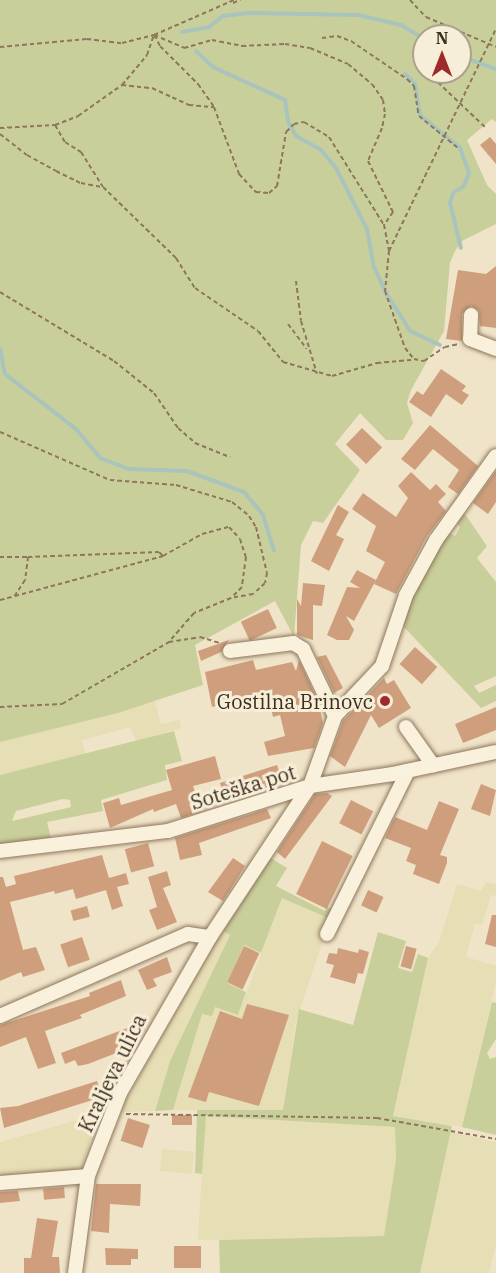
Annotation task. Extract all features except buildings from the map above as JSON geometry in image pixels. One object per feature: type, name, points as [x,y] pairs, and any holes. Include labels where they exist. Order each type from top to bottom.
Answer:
[{"type":"street","points":[[471,315],[470,339],[496,349]]},
{"type":"street","points":[[230,651],[293,643],[303,649],[335,716],[378,672],[415,576],[461,503],[496,456]]},
{"type":"street","name":"Kraljeva ulica","points":[[75,1273],[88,1176],[110,1114],[210,936],[310,786],[335,716]]},
{"type":"street","points":[[406,727],[433,765]]},
{"type":"street","name":"Soteška pot","points":[[0,851],[168,831],[310,786],[408,771],[496,752]]},
{"type":"street","points":[[327,934],[408,771]]},
{"type":"street","points":[[0,1016],[188,934],[210,936]]},
{"type":"street","points":[[0,1184],[88,1176]]},
{"type":"path","points":[[0,47],[87,39],[122,43],[154,34],[240,0]]},
{"type":"path","points":[[410,0],[426,17],[496,47]]},
{"type":"path","points":[[389,251],[496,29]]},
{"type":"path","points":[[0,128],[55,125],[78,117],[123,85],[147,55],[154,34]]},
{"type":"path","points":[[154,34],[160,46],[198,84],[214,107],[247,186],[256,192],[269,192],[277,186],[286,132],[294,124],[304,122],[329,137],[384,225],[389,251],[385,291],[396,332],[414,359]]},
{"type":"path","points":[[154,34],[184,48],[212,40],[242,46],[302,47],[348,64],[372,84],[382,100],[384,121],[368,161],[393,212],[384,225]]},
{"type":"path","points":[[322,38],[337,36],[351,41],[407,79],[414,86],[418,116],[459,149]]},
{"type":"path","points":[[439,84],[486,128]]},
{"type":"path","points":[[123,85],[152,88],[189,105],[214,107]]},
{"type":"path","points":[[55,125],[65,142],[81,152],[103,187],[152,232],[195,288],[258,332],[284,362],[317,374],[332,376],[377,363],[432,359],[445,347],[470,339]]},
{"type":"path","points":[[0,134],[27,156],[56,171],[81,183],[103,187]]},
{"type":"path","points":[[296,281],[309,352],[317,374]]},
{"type":"path","points":[[0,292],[114,361],[154,393],[178,428],[195,443],[230,457]]},
{"type":"path","points":[[288,324],[309,352]]},
{"type":"path","points":[[0,432],[110,480],[176,485],[232,502],[249,516],[256,527],[267,573],[265,583],[253,594],[231,598],[194,614],[169,642],[62,704],[0,707]]},
{"type":"path","points":[[0,600],[163,556],[202,534],[229,527],[240,539],[246,557],[242,587],[231,598]]},
{"type":"path","points":[[0,557],[159,552],[163,556]]},
{"type":"path","points":[[14,597],[25,580],[28,557]]},
{"type":"path","points":[[169,642],[214,638],[230,651]]},
{"type":"path","points":[[110,1114],[377,1118],[496,1139]]},
{"type":"shaded area","points":[[155,701],[161,724],[180,720],[181,728],[136,741],[130,727],[82,740],[85,754],[0,775],[0,742]]},
{"type":"shaded area","points":[[486,882],[496,884],[496,896],[491,895],[482,925],[475,924],[466,957],[496,966],[496,983],[462,1127],[393,1116],[428,958],[439,942],[457,884],[481,891]]},
{"type":"shaded area","points":[[282,898],[330,919],[296,1021],[283,1110],[173,1110],[202,1014],[215,1007],[238,1015]]},
{"type":"shaded area","points":[[222,930],[230,935],[170,1061],[155,1111],[119,1112]]},
{"type":"shaded area","points":[[98,1114],[81,1171],[0,1179],[0,1142]]},
{"type":"shaded area","points":[[205,1116],[395,1127],[396,1160],[384,1237],[198,1240]]},
{"type":"shaded area","points":[[451,1132],[496,1142],[496,1245],[489,1273],[420,1273]]},
{"type":"shaded area","points":[[162,1149],[194,1152],[192,1174],[160,1171]]},
{"type":"green space","points":[[0,0],[496,0],[496,122],[492,119],[467,140],[487,185],[496,194],[496,224],[462,241],[455,251],[450,263],[444,331],[411,390],[407,403],[413,423],[403,440],[386,440],[360,413],[335,444],[360,470],[323,523],[313,521],[301,545],[294,637],[275,601],[195,645],[203,685],[118,713],[0,742]]},
{"type":"green space","points":[[465,514],[487,546],[477,558],[496,582],[496,676],[474,686],[479,693],[496,685],[496,701],[481,708],[402,625],[408,603],[447,532],[455,536],[460,527],[455,521]]},
{"type":"green space","points":[[174,731],[182,761],[165,765],[167,780],[101,800],[103,811],[47,822],[51,838],[0,844],[0,775]],"holes":[[[63,799],[70,800],[71,807],[12,821],[16,811]]]},
{"type":"green space","points":[[269,857],[287,868],[276,886],[325,911],[327,907],[335,910],[330,919],[282,898],[261,953],[244,945],[227,983],[246,992],[238,1015],[215,1007],[212,1016],[202,1014],[173,1110],[155,1111],[170,1061],[230,935],[222,930]]},
{"type":"green space","points":[[378,932],[406,941],[398,968],[412,972],[418,954],[428,958],[393,1116],[452,1126],[420,1273],[220,1273],[219,1240],[384,1236],[396,1160],[395,1127],[206,1116],[202,1174],[195,1173],[197,1110],[283,1110],[299,1009],[353,1025]]},
{"type":"green space","points":[[492,1002],[496,1003],[496,1039],[487,1053],[490,1059],[496,1057],[496,1135],[462,1127]]},
{"type":"waterway","points":[[182,32],[209,27],[223,16],[248,13],[358,15],[401,25],[412,32]]},
{"type":"waterway","points":[[196,51],[213,67],[285,100],[288,122],[296,136],[321,150],[336,168],[367,229],[374,267],[385,291],[410,331],[440,345]]},
{"type":"waterway","points":[[472,60],[496,69]]},
{"type":"waterway","points":[[405,74],[415,84],[420,115],[460,148],[469,173],[464,186],[453,193],[450,203],[461,248]]},
{"type":"waterway","points":[[0,349],[5,374],[76,429],[100,458],[129,469],[187,471],[244,492],[263,515],[274,550]]},
{"type":"place","name":"Gostilna Brinovc","points":[[385,701]]}]
